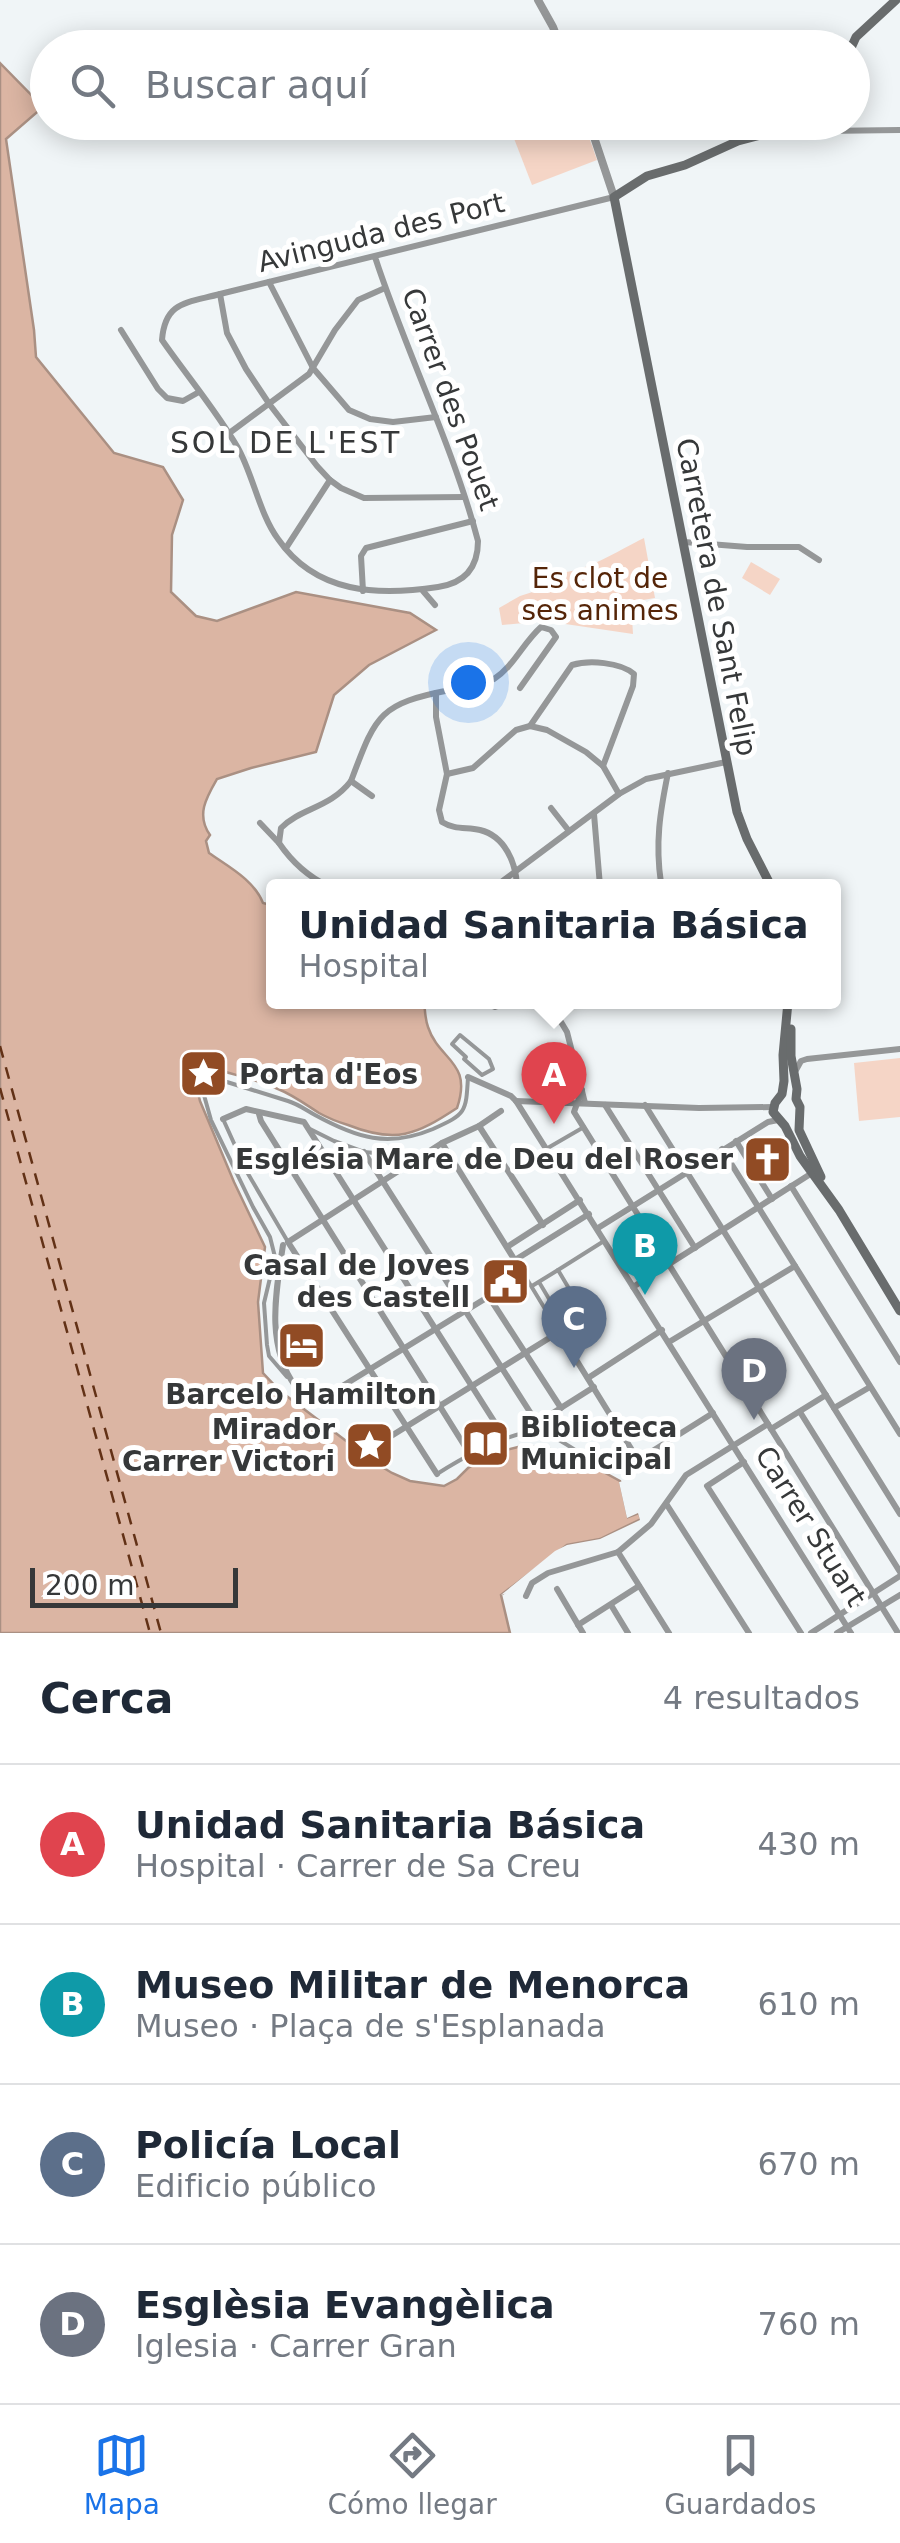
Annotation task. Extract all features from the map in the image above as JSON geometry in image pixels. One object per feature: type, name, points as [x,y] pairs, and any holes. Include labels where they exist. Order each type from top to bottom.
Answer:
[{"type":"main road","points":[[864,30],[896,0]]},
{"type":"main road","points":[[614,197],[647,176],[742,140]]},
{"type":"main road","name":"Carretera de Sant Felip","points":[[614,197],[737,812],[767,879]]},
{"type":"main road","points":[[787,1009],[784,1080],[781,1097],[773,1107],[839,1210]]},
{"type":"main road","points":[[788,1009],[799,1130],[839,1210],[900,1311]]},
{"type":"main road","points":[[781,1097],[796,1100]]},
{"type":"main road","points":[[781,1123],[792,1126],[798,1121]]},
{"type":"street","points":[[538,0],[555,30]]},
{"type":"street","points":[[870,130],[900,130]]},
{"type":"street","points":[[595,140],[614,197]]},
{"type":"street","name":"Avinguda des Port","points":[[199,392],[162,340],[164,320],[172,310],[220,294],[614,197]]},
{"type":"street","name":"Carrer des Pouet","points":[[375,256],[478,540],[478,558],[462,580],[422,590]]},
{"type":"street","points":[[269,282],[313,368],[348,410],[370,419],[394,422],[436,417]]},
{"type":"street","points":[[228,434],[313,368],[358,300],[385,288]]},
{"type":"street","points":[[220,294],[227,333],[270,405],[330,480],[364,498],[464,497]]},
{"type":"street","points":[[121,330],[158,389],[168,398],[184,402],[199,392],[238,449],[277,538],[302,565],[332,582],[363,591],[422,590],[435,605]]},
{"type":"street","points":[[286,548],[330,480]]},
{"type":"street","points":[[363,591],[361,556],[366,548],[473,521]]},
{"type":"street","points":[[684,542],[799,547],[820,560]]},
{"type":"street","points":[[279,840],[281,828],[288,822],[324,804],[351,781],[368,734],[382,715],[406,700],[476,687],[495,678],[541,627],[551,630],[556,637],[520,688]]},
{"type":"street","points":[[530,726],[572,665],[584,661],[628,668],[634,674],[633,686],[603,766]]},
{"type":"street","points":[[436,693],[436,717],[447,774],[439,810],[442,822],[452,828],[483,830],[500,840],[516,879]]},
{"type":"street","points":[[447,774],[474,768],[516,730],[530,726],[548,730],[586,752],[603,766],[619,794]]},
{"type":"street","points":[[506,879],[619,794],[646,779],[726,762]]},
{"type":"street","points":[[660,879],[657,827],[668,774]]},
{"type":"street","points":[[351,781],[372,796]]},
{"type":"street","points":[[551,808],[569,831]]},
{"type":"street","points":[[594,813],[599,879]]},
{"type":"street","points":[[260,823],[302,870],[317,879]]},
{"type":"street","points":[[553,1009],[567,1032],[581,1086],[574,1112],[898,1633]]},
{"type":"street","points":[[460,1035],[489,1059],[493,1069],[482,1076],[452,1044],[460,1035]]},
{"type":"street","points":[[795,1076],[796,1066],[807,1060],[896,1050]]},
{"type":"street","points":[[524,1275],[313,1404],[269,1356],[264,1303],[275,1257],[270,1237],[206,1110],[200,1081],[205,1076],[290,1101],[362,1136],[392,1140],[420,1134],[460,1116],[465,1108],[468,1077],[514,1098],[699,1108],[773,1107]]},
{"type":"street","points":[[576,1103],[581,1086]]},
{"type":"street","points":[[514,1098],[606,1240],[532,1286]]},
{"type":"street","points":[[605,1104],[696,1248]]},
{"type":"street","points":[[645,1105],[900,1514]]},
{"type":"street","points":[[506,1440],[310,1129],[301,1120],[246,1109],[222,1119],[286,1244],[437,1474],[537,1427],[594,1387]]},
{"type":"street","points":[[296,1387],[280,1356],[274,1310],[286,1244],[442,1142],[479,1126],[500,1110]]},
{"type":"street","points":[[260,1113],[260,1121],[471,1456]]},
{"type":"street","points":[[598,1228],[768,1122],[781,1123]]},
{"type":"street","points":[[479,1126],[542,1225]]},
{"type":"street","points":[[546,1149],[584,1127]]},
{"type":"street","points":[[310,1129],[364,1152],[419,1157]]},
{"type":"street","points":[[736,1141],[772,1198]]},
{"type":"street","points":[[364,1152],[537,1427],[594,1463],[618,1472],[636,1472],[639,1457],[442,1142]]},
{"type":"street","points":[[722,1150],[900,1434]]},
{"type":"street","points":[[634,1287],[812,1173]]},
{"type":"street","points":[[792,1186],[900,1362]]},
{"type":"street","points":[[507,1247],[580,1200]]},
{"type":"street","points":[[515,1260],[589,1214]]},
{"type":"street","name":"Carrer Stuart","points":[[606,1240],[849,1630]]},
{"type":"street","points":[[669,1342],[794,1266]]},
{"type":"street","points":[[539,1282],[555,1309],[574,1297],[558,1270]]},
{"type":"street","points":[[489,1297],[561,1408]]},
{"type":"street","points":[[588,1378],[662,1330]]},
{"type":"street","points":[[375,1446],[560,1332]]},
{"type":"street","points":[[834,1408],[870,1387]]},
{"type":"street","points":[[526,1596],[532,1583],[548,1573],[618,1552],[651,1524],[686,1476],[826,1395]]},
{"type":"street","points":[[639,1457],[713,1412]]},
{"type":"street","points":[[800,1412],[900,1574],[811,1633]]},
{"type":"street","points":[[892,1421],[900,1415]]},
{"type":"street","points":[[744,1462],[707,1486],[801,1633]]},
{"type":"street","points":[[667,1505],[749,1633]]},
{"type":"street","points":[[618,1552],[669,1633]]},
{"type":"street","points":[[557,1588],[581,1629],[639,1586]]},
{"type":"street","points":[[840,1616],[837,1633],[849,1630],[900,1595]]},
{"type":"street","points":[[610,1605],[628,1633]]},
{"type":"green space","points":[[515,140],[590,140],[597,160],[532,185]]},
{"type":"green space","name":"Es clot de ses animes","points":[[644,538],[655,598],[631,602],[633,634],[545,621],[502,625],[499,608],[545,588],[557,573],[591,565]]},
{"type":"green space","points":[[751,562],[780,579],[770,595],[742,578]]},
{"type":"green space","points":[[900,1058],[900,1117],[859,1121],[854,1063]]},
{"type":"shaded area","points":[[0,63],[30,94],[30,118],[6,139],[36,357],[114,453],[163,467],[183,500],[172,535],[171,592],[196,616],[217,621],[296,592],[410,613],[436,630],[369,665],[334,695],[316,752],[217,779],[206,800],[203,814],[210,835],[206,841],[209,853],[247,881],[266,904],[266,1009],[425,1009],[433,1038],[461,1080],[457,1108],[429,1125],[393,1135],[365,1131],[329,1118],[289,1094],[210,1067],[194,1076],[200,1101],[265,1247],[258,1302],[263,1373],[280,1391],[374,1462],[410,1481],[444,1486],[494,1453],[522,1446],[546,1448],[572,1455],[620,1481],[628,1517],[639,1513],[641,1519],[600,1539],[567,1545],[501,1595],[510,1633],[0,1633]]},
{"type":"pier","points":[[625,1481],[631,1511],[642,1510],[644,1523],[602,1543],[557,1555],[514,1591],[501,1595],[555,1551],[600,1539],[640,1520],[638,1513],[627,1518],[619,1482]]},
{"type":"ferry route","points":[[0,1046],[161,1633]]},
{"type":"ferry route","points":[[0,1088],[150,1633]]},
{"type":"place","name":"Porta d'Eos","points":[[204,1074]]},
{"type":"place","name":"Unidad Sanitaria Básica","points":[[554,1124]]},
{"type":"place","name":"Església Mare de Deu del Roser","points":[[768,1159]]},
{"type":"place","name":"Casal de Joves des Castell","points":[[505,1281]]},
{"type":"place","name":"Museo Militar de Menorca","points":[[645,1295]]},
{"type":"place","name":"Barcelo Hamilton","points":[[301,1346]]},
{"type":"place","name":"Policía Local","points":[[574,1368]]},
{"type":"place","name":"Esglèsia Evangèlica","points":[[754,1420]]},
{"type":"place","name":"Biblioteca Municipal","points":[[485,1443]]},
{"type":"place","name":"Mirador Carrer Victori","points":[[370,1445]]},
{"type":"district","name":"SOL DE L'EST","points":[[286,443]]}]
